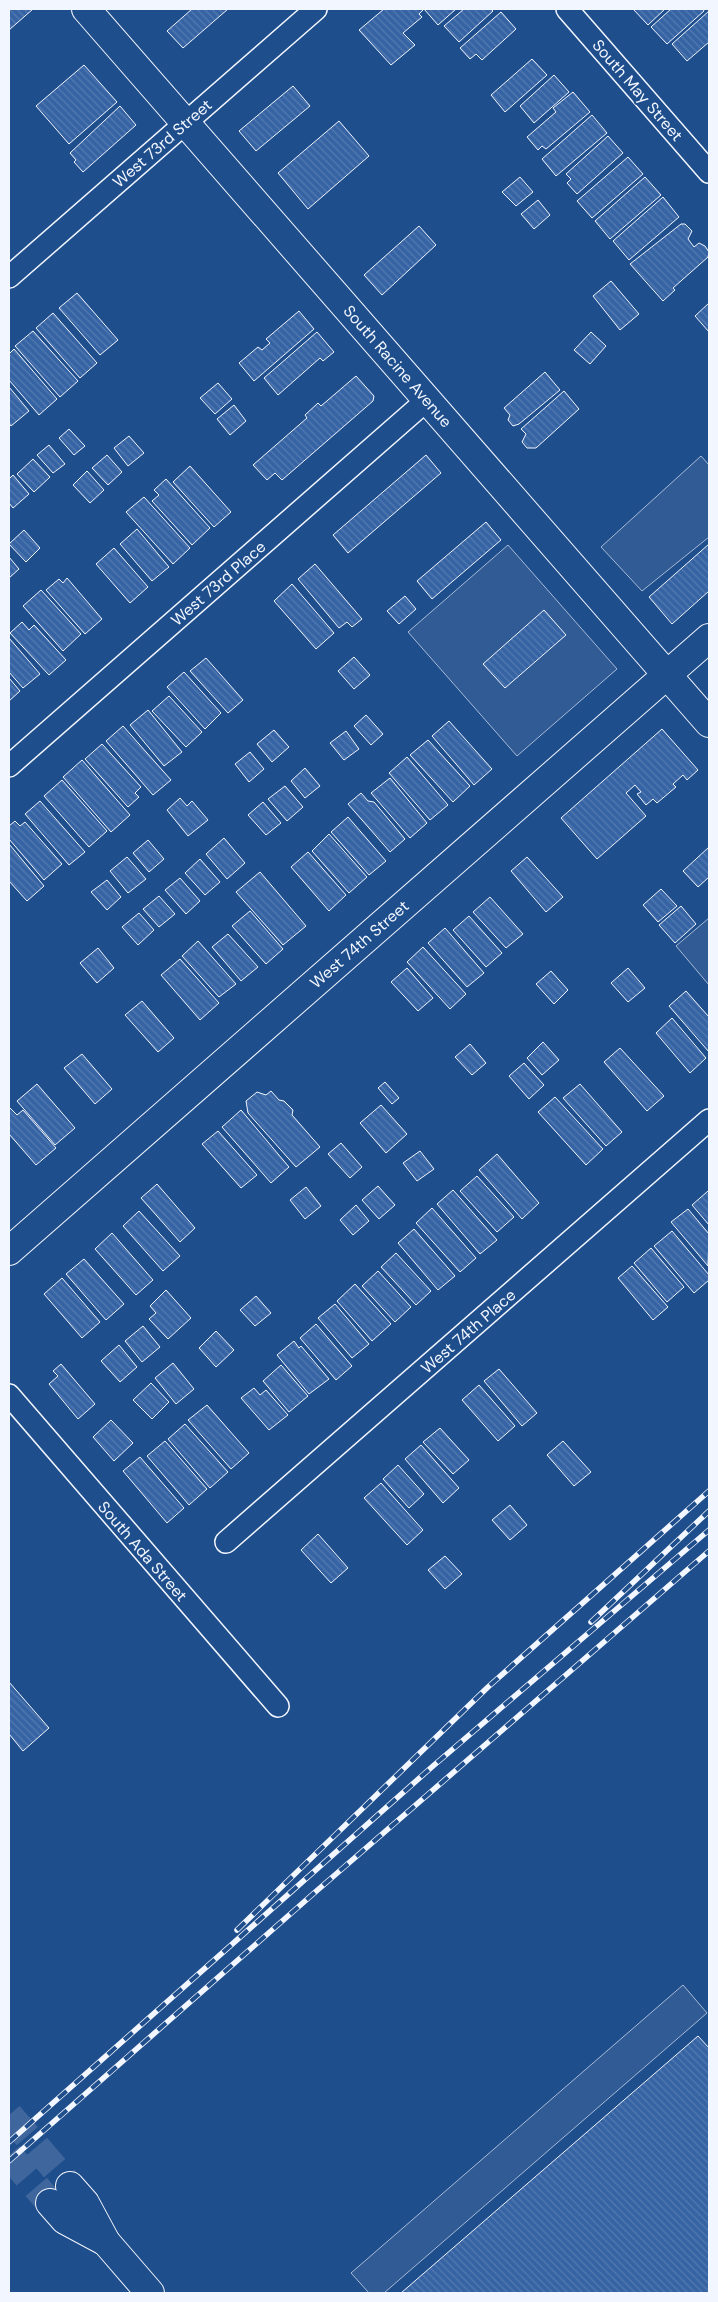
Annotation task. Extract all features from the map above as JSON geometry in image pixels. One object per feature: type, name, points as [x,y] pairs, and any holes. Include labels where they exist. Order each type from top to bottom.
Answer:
[{"type":"street","name":"South Racine Avenue","points":[[86,9],[709,723]]},
{"type":"street","name":"West 73rd Street","points":[[9,277],[316,9]]},
{"type":"street","name":"South May Street","points":[[566,9],[709,172]]},
{"type":"street","name":"West 73rd Place","points":[[9,766],[427,400]]},
{"type":"street","name":"West 74th Street","points":[[9,1251],[709,638]]},
{"type":"street","name":"West 74th Place","points":[[226,1542],[709,1120]]},
{"type":"street","name":"South Ada Street","points":[[9,1395],[278,1706]]},
{"type":"street","points":[[60,2194],[85,2203],[106,2242],[150,2293]]},
{"type":"shaded area","points":[[701,456],[709,465],[709,537],[642,591],[601,547]]},
{"type":"shaded area","points":[[508,545],[617,669],[517,756],[408,632]]},
{"type":"shaded area","points":[[709,918],[709,985],[676,946]]},
{"type":"shaded area","points":[[683,1985],[707,2013],[384,2293],[369,2293],[351,2273]]},
{"type":"building","points":[[9,9],[33,9],[9,30]]},
{"type":"building","points":[[192,9],[228,9],[183,48],[167,31]]},
{"type":"building","points":[[384,9],[424,9],[419,14],[422,17],[403,33],[415,45],[391,65],[359,30]]},
{"type":"building","points":[[424,9],[456,9],[438,25]]},
{"type":"building","points":[[464,9],[491,9],[493,11],[459,42],[444,26]]},
{"type":"building","points":[[633,9],[665,9],[648,25]]},
{"type":"building","points":[[671,9],[703,9],[704,11],[667,44],[651,27]]},
{"type":"building","points":[[709,11],[709,42],[687,61],[672,44]]},
{"type":"building","points":[[501,12],[516,29],[482,60],[476,54],[470,59],[460,48]]},
{"type":"building","points":[[532,59],[547,75],[505,112],[491,95]]},
{"type":"building","points":[[84,65],[117,102],[69,144],[36,106]]},
{"type":"building","points":[[554,75],[569,92],[534,123],[520,106]]},
{"type":"building","points":[[293,86],[310,106],[256,151],[239,131]]},
{"type":"building","points":[[573,92],[590,112],[546,149],[542,146],[538,150],[527,137],[556,112],[553,108]]},
{"type":"building","points":[[120,106],[136,125],[83,172],[74,162],[76,160],[70,153]]},
{"type":"building","points":[[592,115],[607,133],[556,176],[542,159]]},
{"type":"building","points":[[339,121],[369,156],[308,209],[278,173]]},
{"type":"building","points":[[608,136],[623,153],[577,194],[567,183],[571,179],[566,174]]},
{"type":"building","points":[[628,157],[643,174],[592,218],[577,201]]},
{"type":"building","points":[[520,177],[533,192],[516,206],[502,192]]},
{"type":"building","points":[[645,177],[661,195],[610,239],[595,221]]},
{"type":"building","points":[[663,197],[679,217],[629,260],[613,241]]},
{"type":"building","points":[[538,200],[550,215],[534,229],[521,214]]},
{"type":"building","points":[[681,224],[685,224],[692,231],[688,239],[694,247],[699,243],[705,246],[709,252],[708,257],[673,288],[675,290],[663,301],[630,264]]},
{"type":"building","points":[[419,226],[436,245],[382,295],[364,275]]},
{"type":"building","points":[[611,281],[639,314],[620,330],[593,296]]},
{"type":"building","points":[[77,293],[118,340],[100,355],[59,308]]},
{"type":"building","points":[[709,303],[709,332],[695,316]]},
{"type":"building","points":[[299,311],[314,329],[254,381],[239,363],[258,347],[262,350],[270,343],[266,339]]},
{"type":"building","points":[[53,313],[97,363],[80,378],[36,328]]},
{"type":"building","points":[[33,331],[78,381],[60,397],[15,346]]},
{"type":"building","points":[[317,332],[334,352],[323,361],[320,358],[278,395],[264,378]]},
{"type":"building","points":[[591,332],[606,346],[590,364],[574,350]]},
{"type":"building","points":[[14,349],[57,399],[39,415],[9,380],[9,354]]},
{"type":"building","points":[[545,372],[560,390],[519,424],[513,426],[508,420],[510,415],[504,408]]},
{"type":"building","points":[[356,376],[374,396],[373,401],[282,480],[275,473],[267,480],[253,465],[307,418],[305,415],[318,403],[321,406]]},
{"type":"building","points":[[218,383],[232,399],[215,414],[200,398]]},
{"type":"building","points":[[9,387],[29,411],[11,426],[9,423]]},
{"type":"building","points":[[564,391],[579,409],[536,448],[527,448],[522,442],[526,434],[521,429]]},
{"type":"building","points":[[234,405],[246,421],[230,435],[217,419]]},
{"type":"building","points":[[69,429],[85,446],[74,455],[59,438]]},
{"type":"building","points":[[129,436],[144,453],[128,466],[114,448]]},
{"type":"building","points":[[49,445],[65,464],[53,473],[37,455]]},
{"type":"building","points":[[107,455],[122,472],[108,485],[92,468]]},
{"type":"building","points":[[426,455],[441,473],[348,553],[333,535]]},
{"type":"building","points":[[33,459],[50,477],[34,492],[17,474]]},
{"type":"building","points":[[190,466],[231,512],[214,527],[173,482]]},
{"type":"building","points":[[87,471],[104,490],[90,503],[73,485]]},
{"type":"building","points":[[13,475],[29,494],[13,508],[9,503],[9,479]]},
{"type":"building","points":[[166,479],[210,528],[192,545],[152,501],[159,495],[154,490]]},
{"type":"building","points":[[144,497],[190,548],[173,564],[126,512]]},
{"type":"building","points":[[486,522],[501,540],[432,599],[417,581]]},
{"type":"building","points":[[137,529],[169,567],[152,581],[120,544]]},
{"type":"building","points":[[24,530],[40,548],[26,562],[9,544]]},
{"type":"building","points":[[709,544],[709,591],[672,624],[649,597]]},
{"type":"building","points":[[114,548],[148,587],[130,603],[96,564]]},
{"type":"building","points":[[9,557],[19,569],[9,578]]},
{"type":"building","points":[[315,564],[362,619],[352,627],[347,622],[339,628],[298,579]]},
{"type":"building","points":[[67,578],[102,619],[85,634],[46,590],[59,579],[63,583]]},
{"type":"building","points":[[292,584],[334,633],[316,649],[274,601]]},
{"type":"building","points":[[41,590],[81,634],[63,651],[23,606]]},
{"type":"building","points":[[405,596],[416,609],[399,624],[387,611]]},
{"type":"building","points":[[544,610],[566,635],[505,688],[483,664]]},
{"type":"building","points":[[22,622],[29,630],[34,625],[66,660],[49,675],[10,633]]},
{"type":"building","points":[[9,638],[40,674],[23,688],[9,672]]},
{"type":"building","points":[[354,657],[370,675],[354,689],[338,671]]},
{"type":"building","points":[[206,658],[243,700],[228,713],[190,671]]},
{"type":"building","points":[[184,672],[221,713],[205,729],[167,687]]},
{"type":"building","points":[[9,678],[20,691],[9,701]]},
{"type":"building","points":[[169,696],[202,732],[186,747],[152,711]]},
{"type":"building","points":[[148,710],[182,752],[164,766],[130,725]]},
{"type":"building","points":[[366,715],[383,734],[371,745],[354,726]]},
{"type":"building","points":[[449,721],[492,769],[474,785],[432,736]]},
{"type":"building","points":[[123,726],[171,780],[153,795],[106,741]]},
{"type":"building","points":[[662,729],[698,770],[687,780],[683,775],[673,784],[676,787],[657,803],[653,799],[646,805],[637,794],[641,792],[635,785],[626,793],[646,816],[597,859],[561,818]]},
{"type":"building","points":[[274,730],[289,747],[272,762],[257,744]]},
{"type":"building","points":[[346,731],[359,749],[344,760],[330,743]]},
{"type":"building","points":[[428,740],[470,786],[453,802],[410,755]]},
{"type":"building","points":[[102,744],[141,787],[135,793],[139,797],[128,807],[85,759]]},
{"type":"building","points":[[250,752],[264,769],[249,782],[235,764]]},
{"type":"building","points":[[407,757],[448,805],[430,820],[389,773]]},
{"type":"building","points":[[82,760],[130,815],[111,832],[63,777]]},
{"type":"building","points":[[305,768],[320,786],[305,798],[291,781]]},
{"type":"building","points":[[390,778],[427,823],[410,838],[371,793]]},
{"type":"building","points":[[62,780],[107,831],[89,847],[44,796]]},
{"type":"building","points":[[285,786],[303,807],[287,821],[268,799]]},
{"type":"building","points":[[361,793],[368,801],[374,802],[405,839],[390,852],[348,804]]},
{"type":"building","points":[[180,798],[187,806],[192,801],[208,820],[188,836],[167,810]]},
{"type":"building","points":[[40,801],[85,852],[69,865],[25,814]]},
{"type":"building","points":[[263,802],[281,823],[266,835],[248,815]]},
{"type":"building","points":[[348,817],[386,861],[369,875],[331,832]]},
{"type":"building","points":[[15,821],[20,826],[25,822],[62,864],[44,880],[9,839],[9,826]]},
{"type":"building","points":[[329,834],[367,877],[349,893],[312,851]]},
{"type":"building","points":[[224,838],[245,863],[227,879],[206,854]]},
{"type":"building","points":[[148,840],[164,859],[149,872],[133,853]]},
{"type":"building","points":[[9,844],[44,886],[27,901],[9,881]]},
{"type":"building","points":[[709,847],[709,877],[698,887],[683,871]]},
{"type":"building","points":[[308,852],[346,895],[329,911],[291,867]]},
{"type":"building","points":[[127,857],[146,879],[128,893],[110,871]]},
{"type":"building","points":[[527,857],[563,897],[546,912],[511,871]]},
{"type":"building","points":[[200,859],[220,882],[205,895],[185,873]]},
{"type":"building","points":[[260,872],[306,926],[283,945],[236,892]]},
{"type":"building","points":[[180,878],[200,901],[186,914],[165,890]]},
{"type":"building","points":[[107,880],[121,897],[107,910],[91,892]]},
{"type":"building","points":[[661,889],[677,906],[658,922],[643,905]]},
{"type":"building","points":[[159,896],[175,914],[159,927],[143,909]]},
{"type":"building","points":[[490,897],[523,934],[506,948],[473,912]]},
{"type":"building","points":[[681,906],[696,924],[675,943],[659,925]]},
{"type":"building","points":[[250,911],[283,949],[266,964],[232,926]]},
{"type":"building","points":[[139,913],[154,930],[138,945],[122,927]]},
{"type":"building","points":[[469,916],[502,953],[486,967],[453,930]]},
{"type":"building","points":[[445,928],[484,973],[467,987],[428,943]]},
{"type":"building","points":[[228,934],[258,967],[241,981],[212,947]]},
{"type":"building","points":[[198,941],[236,984],[219,997],[182,956]]},
{"type":"building","points":[[423,947],[466,994],[450,1009],[407,962]]},
{"type":"building","points":[[98,948],[114,968],[97,983],[80,963]]},
{"type":"building","points":[[180,959],[219,1003],[200,1020],[161,975]]},
{"type":"building","points":[[407,968],[433,998],[418,1011],[391,982]]},
{"type":"building","points":[[628,968],[645,988],[628,1002],[611,983]]},
{"type":"building","points":[[551,971],[568,990],[554,1004],[536,984]]},
{"type":"building","points":[[686,991],[709,1017],[709,1052],[669,1006]]},
{"type":"building","points":[[142,1001],[174,1038],[158,1052],[125,1015]]},
{"type":"building","points":[[672,1018],[706,1058],[690,1073],[656,1033]]},
{"type":"building","points":[[543,1042],[559,1060],[542,1075],[527,1058]]},
{"type":"building","points":[[470,1044],[486,1063],[472,1075],[455,1057]]},
{"type":"building","points":[[620,1048],[664,1096],[647,1111],[604,1062]]},
{"type":"building","points":[[82,1054],[112,1089],[95,1104],[64,1068]]},
{"type":"building","points":[[524,1063],[544,1085],[529,1099],[509,1076]]},
{"type":"building","points":[[385,1082],[399,1098],[392,1104],[378,1088]]},
{"type":"building","points":[[37,1084],[75,1128],[55,1145],[17,1101]]},
{"type":"building","points":[[580,1084],[622,1132],[606,1146],[563,1098]]},
{"type":"building","points":[[271,1091],[279,1100],[284,1101],[293,1110],[292,1115],[320,1147],[296,1167],[248,1113],[246,1101],[257,1092],[266,1095]]},
{"type":"building","points":[[555,1097],[603,1149],[586,1165],[538,1112]]},
{"type":"building","points":[[381,1105],[407,1134],[386,1153],[360,1123]]},
{"type":"building","points":[[9,1107],[17,1115],[23,1110],[56,1148],[36,1165],[9,1134]]},
{"type":"building","points":[[241,1110],[289,1167],[271,1183],[222,1127]]},
{"type":"building","points":[[218,1131],[257,1175],[241,1188],[202,1144]]},
{"type":"building","points":[[341,1143],[362,1167],[350,1178],[328,1154]]},
{"type":"building","points":[[420,1151],[434,1169],[417,1181],[403,1163]]},
{"type":"building","points":[[497,1154],[539,1203],[522,1219],[479,1170]]},
{"type":"building","points":[[477,1176],[514,1217],[497,1232],[460,1191]]},
{"type":"building","points":[[157,1184],[195,1228],[180,1242],[141,1198]]},
{"type":"building","points":[[378,1186],[395,1205],[379,1219],[362,1200]]},
{"type":"building","points":[[306,1187],[321,1206],[305,1219],[290,1200]]},
{"type":"building","points":[[453,1190],[497,1240],[480,1254],[437,1204]]},
{"type":"building","points":[[709,1192],[709,1225],[692,1205]]},
{"type":"building","points":[[356,1205],[369,1221],[353,1235],[340,1220]]},
{"type":"building","points":[[432,1208],[476,1258],[460,1272],[416,1223]]},
{"type":"building","points":[[688,1209],[709,1234],[708,1266],[671,1222]]},
{"type":"building","points":[[139,1211],[180,1256],[163,1271],[123,1226]]},
{"type":"building","points":[[414,1229],[455,1276],[438,1290],[398,1243]]},
{"type":"building","points":[[672,1231],[709,1275],[709,1280],[694,1293],[654,1246]]},
{"type":"building","points":[[112,1233],[153,1280],[136,1295],[95,1249]]},
{"type":"building","points":[[651,1248],[684,1287],[667,1302],[634,1263]]},
{"type":"building","points":[[396,1253],[431,1291],[416,1305],[381,1267]]},
{"type":"building","points":[[84,1259],[124,1304],[106,1320],[66,1274]]},
{"type":"building","points":[[632,1266],[668,1307],[653,1320],[618,1278]]},
{"type":"building","points":[[378,1271],[411,1307],[395,1322],[362,1286]]},
{"type":"building","points":[[62,1278],[100,1322],[82,1338],[44,1294]]},
{"type":"building","points":[[355,1284],[391,1324],[372,1341],[337,1301]]},
{"type":"building","points":[[166,1290],[191,1318],[168,1339],[149,1319],[156,1313],[150,1306]]},
{"type":"building","points":[[256,1296],[271,1313],[255,1326],[240,1310]]},
{"type":"building","points":[[335,1304],[369,1344],[352,1358],[318,1318]]},
{"type":"building","points":[[316,1324],[352,1366],[336,1380],[300,1338]]},
{"type":"building","points":[[143,1326],[160,1347],[142,1362],[125,1341]]},
{"type":"building","points":[[216,1331],[234,1350],[216,1367],[199,1348]]},
{"type":"building","points":[[294,1341],[299,1348],[301,1346],[329,1379],[309,1394],[277,1355]]},
{"type":"building","points":[[119,1345],[137,1367],[120,1382],[101,1361]]},
{"type":"building","points":[[173,1363],[194,1389],[176,1404],[155,1378]]},
{"type":"building","points":[[61,1364],[95,1404],[78,1419],[49,1384],[58,1376],[53,1371]]},
{"type":"building","points":[[281,1365],[308,1396],[289,1412],[263,1381]]},
{"type":"building","points":[[499,1369],[537,1413],[522,1426],[484,1381]]},
{"type":"building","points":[[151,1383],[169,1402],[152,1419],[133,1400]]},
{"type":"building","points":[[479,1385],[515,1426],[498,1441],[462,1400]]},
{"type":"building","points":[[254,1388],[260,1395],[266,1390],[288,1415],[269,1430],[241,1398]]},
{"type":"building","points":[[207,1405],[249,1453],[231,1469],[188,1420]]},
{"type":"building","points":[[111,1420],[133,1443],[114,1461],[93,1437]]},
{"type":"building","points":[[185,1424],[228,1472],[210,1488],[168,1439]]},
{"type":"building","points":[[440,1428],[469,1460],[453,1474],[423,1442]]},
{"type":"building","points":[[165,1441],[207,1489],[189,1505],[147,1456]]},
{"type":"building","points":[[563,1441],[591,1472],[574,1486],[547,1455]]},
{"type":"building","points":[[421,1445],[459,1488],[443,1503],[405,1459]]},
{"type":"building","points":[[140,1457],[184,1508],[167,1523],[123,1471]]},
{"type":"building","points":[[398,1465],[424,1494],[409,1508],[383,1479]]},
{"type":"building","points":[[381,1483],[423,1530],[407,1545],[364,1498]]},
{"type":"building","points":[[510,1505],[527,1525],[510,1540],[492,1520]]},
{"type":"building","points":[[318,1534],[348,1568],[331,1583],[301,1550]]},
{"type":"building","points":[[445,1556],[462,1574],[445,1589],[428,1570]]},
{"type":"building","points":[[9,1682],[49,1728],[23,1751],[9,1734]]},
{"type":"building","points":[[698,2036],[709,2048],[709,2293],[401,2293]]},
{"type":"tunnel","points":[[9,2115],[70,2186]]},
{"type":"tunnel","points":[[9,2155],[50,2203]]},
{"type":"railway","points":[[237,1930],[488,1687],[709,1491]]},
{"type":"railway","points":[[591,1622],[709,1511]]},
{"type":"railway","points":[[9,2142],[433,1766],[709,1530]]},
{"type":"railway","points":[[9,2161],[313,1894],[709,1551]]}]
